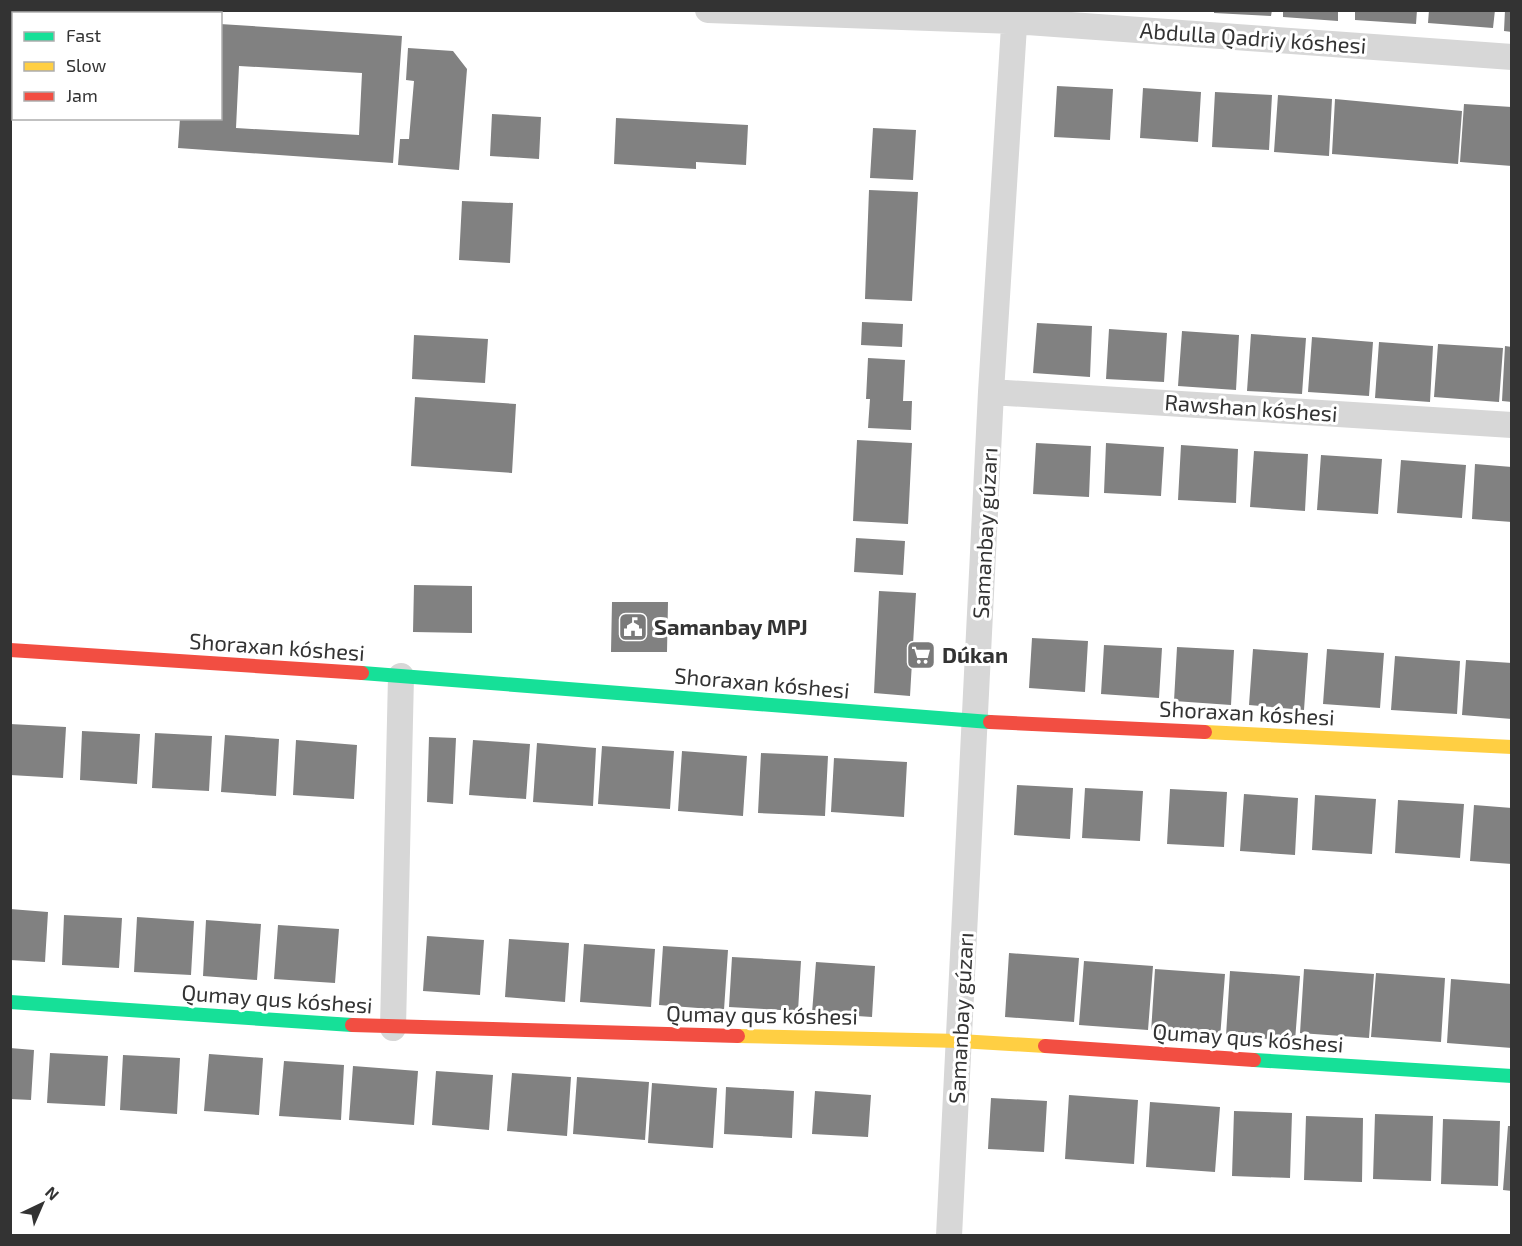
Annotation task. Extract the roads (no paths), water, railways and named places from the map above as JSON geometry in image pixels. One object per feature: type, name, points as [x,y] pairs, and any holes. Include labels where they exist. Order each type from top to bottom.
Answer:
[{"type":"street","name":"Abdulla Qadriy kóshesi","points":[[708,10],[1014,16],[1512,57]]},
{"type":"street","name":"Samanbay gúzarı","points":[[949,1236],[991,392],[1014,16]]},
{"type":"street","name":"Rawshan kóshesi","points":[[991,392],[1512,425]]},
{"type":"street","name":"Shoraxan kóshesi","points":[[10,650],[400,676],[976,722],[1512,747]]},
{"type":"street","points":[[393,1028],[400,676]]},
{"type":"street","name":"Qumay qus kóshesi","points":[[10,1002],[393,1028],[960,1041],[1512,1076]]},
{"type":"place","name":"Samanbay MPJ","points":[[633,627]]},
{"type":"place","name":"Dúkan","points":[[921,655]]}]
